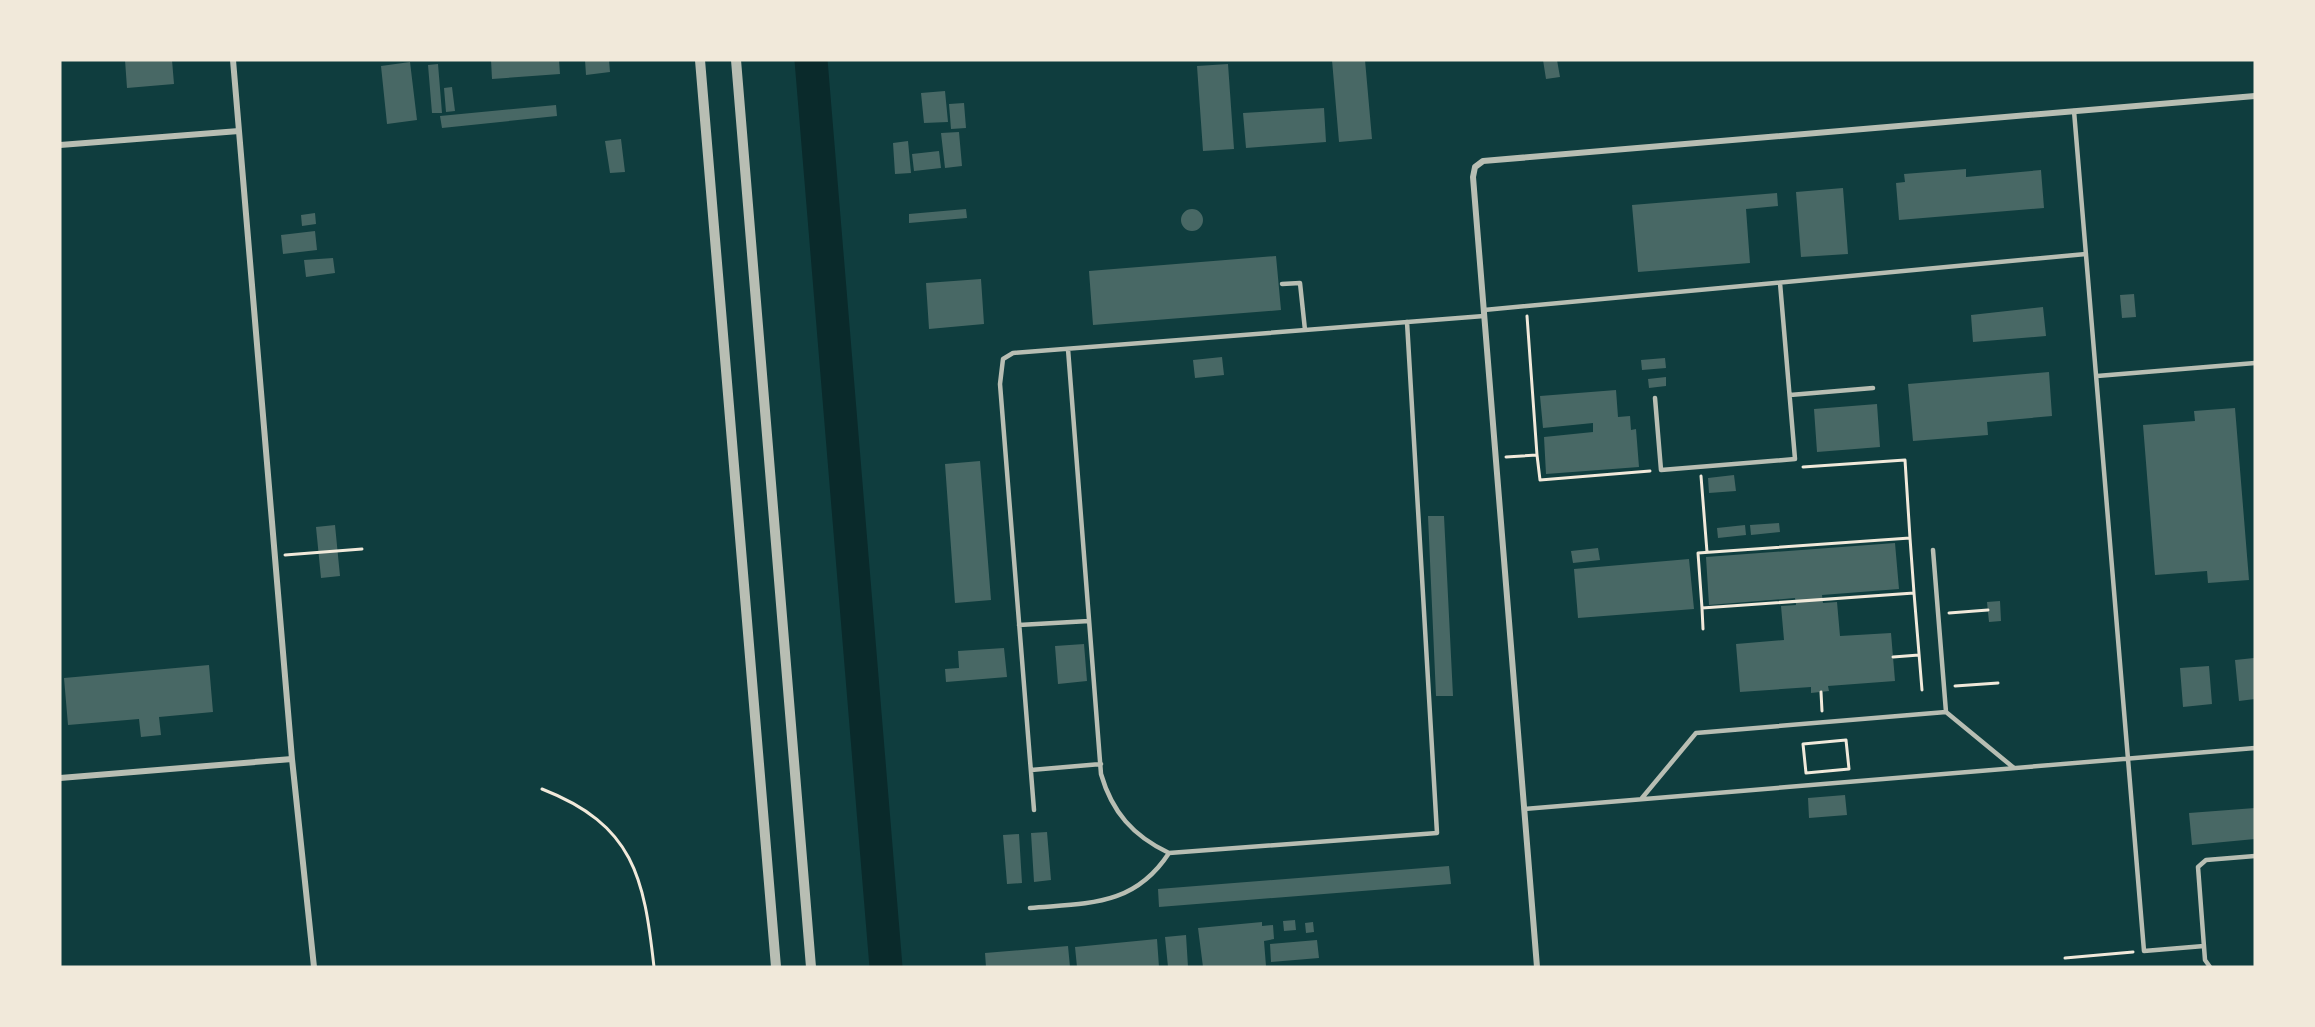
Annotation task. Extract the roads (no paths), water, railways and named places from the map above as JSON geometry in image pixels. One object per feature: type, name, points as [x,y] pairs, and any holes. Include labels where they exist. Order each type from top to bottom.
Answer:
[{"type":"street","points":[[233,60],[292,759],[314,967]]},
{"type":"street","points":[[700,60],[776,967]]},
{"type":"street","points":[[736,60],[811,967]]},
{"type":"street","points":[[1537,967],[1473,177],[1475,167],[1483,161],[2255,96]]},
{"type":"street","points":[[60,145],[238,131]]},
{"type":"street","points":[[60,778],[292,759]]},
{"type":"lane","points":[[2074,111],[2144,951],[2204,946]]},
{"type":"lane","points":[[1034,810],[1000,369],[1003,359],[1013,353],[1407,322],[1526,306],[2086,254]]},
{"type":"lane","points":[[1282,284],[1300,283],[1305,330]]},
{"type":"lane","points":[[1655,399],[1661,470],[1795,459],[1780,283]]},
{"type":"lane","points":[[1068,349],[1101,764],[1106,789],[1120,818],[1148,844],[1169,853],[1437,833],[1407,322]]},
{"type":"lane","points":[[2097,375],[2255,363]]},
{"type":"lane","points":[[1790,395],[1873,388]]},
{"type":"lane","points":[[1933,550],[1946,712]]},
{"type":"lane","points":[[1019,626],[1089,621]]},
{"type":"lane","points":[[1642,798],[1696,733],[1946,712],[2014,768]]},
{"type":"lane","points":[[1524,809],[2255,748]]},
{"type":"lane","points":[[1030,770],[1101,764]]},
{"type":"lane","points":[[1030,908],[1103,902],[1122,896],[1150,876],[1169,853]]},
{"type":"lane","points":[[2210,967],[2205,960],[2198,867],[2200,863],[2255,856]]},
{"type":"waterway","points":[[811,60],[886,967]]}]
